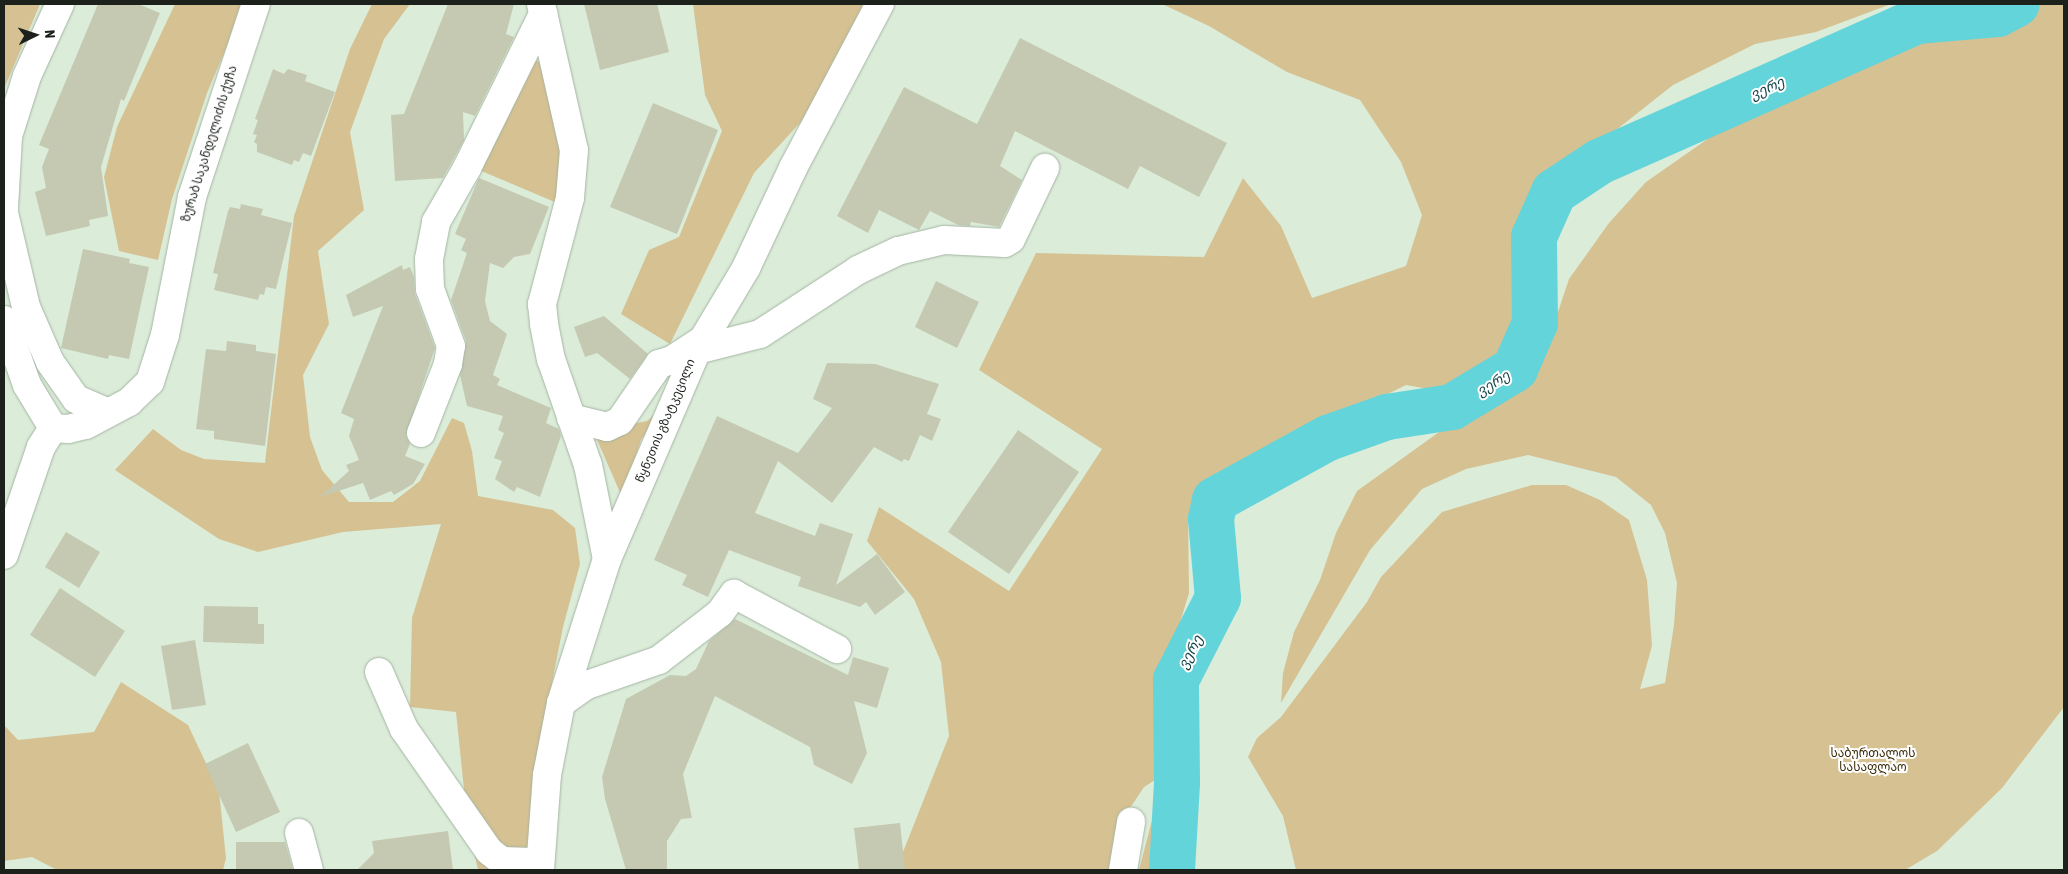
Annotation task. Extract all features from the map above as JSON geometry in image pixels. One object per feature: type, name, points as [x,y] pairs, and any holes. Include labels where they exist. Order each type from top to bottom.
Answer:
[{"type":"street","points":[[4,208],[8,136],[27,76],[60,4]]},
{"type":"street","name":"ზურაბ საკანდელიძის ქუჩა","points":[[53,428],[68,429],[86,424],[106,412],[129,402],[150,382],[165,335],[192,197],[256,4]]},
{"type":"street","name":"წყნეთის გზატკეცილი","points":[[540,866],[547,776],[561,703],[607,559],[700,345],[746,268],[793,168],[880,4]]},
{"type":"street","points":[[542,9],[566,106],[574,150],[574,177],[542,304],[551,359],[588,465],[607,559]]},
{"type":"street","points":[[421,433],[448,364],[451,346],[430,289],[429,259],[436,222],[467,168],[542,9]]},
{"type":"street","points":[[571,418],[606,427],[620,421],[659,364],[672,360],[700,345],[760,334],[858,270],[898,251],[944,240],[1005,243],[1012,239],[1045,168]]},
{"type":"street","points":[[4,213],[26,307],[50,362],[76,399],[106,412]]},
{"type":"street","points":[[4,320],[27,385],[53,428],[41,447],[4,555]]},
{"type":"street","points":[[561,703],[587,685],[659,660],[720,613],[734,594],[837,649]]},
{"type":"street","points":[[379,672],[404,729],[489,851],[502,861],[540,866]]},
{"type":"street","points":[[1123,870],[1132,822]]},
{"type":"street","points":[[299,833],[309,870]]},
{"type":"green space","points":[[4,4],[40,4],[4,89]]},
{"type":"green space","points":[[175,4],[245,4],[207,93],[172,199],[158,260],[119,251],[104,177],[117,127]]},
{"type":"green space","points":[[372,4],[410,4],[384,39],[350,132],[364,210],[318,251],[329,324],[303,375],[310,437],[322,470],[349,502],[393,502],[420,481],[452,418],[464,423],[472,451],[478,496],[553,510],[575,528],[580,564],[563,627],[537,759],[525,870],[478,870],[467,818],[456,712],[410,707],[412,618],[441,524],[343,532],[258,552],[219,539],[115,470],[153,429],[181,450],[204,459],[265,463],[294,216],[350,49]]},
{"type":"green space","points":[[693,4],[868,4],[809,113],[754,173],[670,344],[621,314],[649,250],[679,237],[722,131],[705,95]]},
{"type":"green space","points":[[1162,4],[1891,4],[1816,32],[1755,44],[1673,85],[1544,187],[1531,231],[1525,324],[1500,363],[1440,391],[1406,385],[1207,483],[1188,515],[1189,593],[1164,675],[1163,775],[1144,787],[1130,808],[1116,870],[890,870],[901,857],[949,736],[941,662],[914,599],[867,541],[879,507],[1009,591],[1102,449],[979,370],[1036,253],[1204,257],[1243,178],[1281,226],[1312,298],[1406,266],[1422,215],[1401,162],[1360,100],[1287,72],[1209,26]]},
{"type":"green space","name":"საბურთალოს სასაფლაო","points":[[2037,4],[2064,4],[2064,707],[2002,788],[1937,851],[1905,870],[1296,870],[1283,816],[1248,757],[1257,738],[1281,717],[1367,602],[1381,577],[1442,512],[1532,485],[1566,485],[1600,500],[1629,520],[1647,580],[1652,646],[1640,689],[1665,683],[1674,625],[1677,583],[1665,533],[1651,505],[1616,477],[1528,455],[1466,469],[1422,489],[1370,550],[1281,703],[1283,673],[1294,632],[1320,580],[1336,533],[1357,491],[1460,417],[1509,395],[1546,348],[1569,279],[1609,223],[1646,182],[1742,115],[1804,81],[1963,26],[2001,21]]},
{"type":"green space","points":[[531,59],[540,62],[556,107],[569,208],[479,170]]},
{"type":"green space","points":[[664,406],[641,440],[622,497],[588,419],[627,425],[647,421]]},
{"type":"green space","points":[[121,682],[188,725],[219,791],[226,858],[223,870],[57,870],[32,857],[4,861],[4,725],[18,740],[94,732]]},
{"type":"green space","points":[[1166,801],[1162,870],[1139,870],[1156,805]]},
{"type":"building","points":[[98,4],[138,4],[160,13],[124,101],[121,99],[101,167],[108,216],[89,220],[90,226],[46,236],[35,192],[46,188],[42,167],[49,149],[39,145]]},
{"type":"building","points":[[448,4],[514,4],[506,34],[514,37],[475,116],[463,112],[464,140],[443,178],[395,181],[391,115],[404,114]]},
{"type":"building","points":[[584,4],[657,4],[669,52],[600,70]]},
{"type":"building","points":[[1020,38],[1227,143],[1199,197],[1140,166],[1128,189],[1015,131],[1000,166],[1022,180],[999,227],[971,222],[970,226],[958,225],[930,211],[919,230],[879,210],[868,233],[837,216],[904,87],[977,124]]},
{"type":"building","points":[[273,69],[284,74],[288,69],[307,75],[305,81],[335,92],[311,156],[303,153],[299,162],[294,160],[292,165],[257,152],[257,144],[254,142],[257,135],[253,134],[258,120],[255,119]]},
{"type":"building","points":[[653,103],[718,130],[677,234],[610,207]]},
{"type":"building","points":[[479,178],[549,207],[530,254],[514,257],[503,268],[490,263],[485,301],[490,321],[507,334],[493,375],[500,379],[497,385],[551,408],[546,423],[559,429],[561,436],[540,497],[517,487],[514,492],[495,479],[502,461],[494,458],[504,433],[498,430],[503,416],[467,406],[460,375],[466,341],[451,300],[467,253],[461,250],[466,239],[455,234]]},
{"type":"building","points":[[241,204],[263,209],[261,215],[292,223],[276,289],[266,287],[264,295],[260,294],[258,300],[214,290],[218,274],[213,273],[228,211],[230,207],[240,209]]},
{"type":"building","points":[[83,249],[130,259],[129,263],[149,267],[129,359],[109,355],[108,359],[61,348]]},
{"type":"building","points":[[402,265],[403,270],[410,267],[414,277],[415,294],[435,348],[406,435],[410,444],[405,456],[425,464],[413,484],[394,495],[391,491],[370,500],[363,483],[320,497],[349,471],[346,465],[359,460],[349,436],[354,419],[341,413],[383,306],[353,317],[346,295]]},
{"type":"building","points":[[936,281],[979,302],[957,348],[915,327]]},
{"type":"building","points":[[604,316],[648,354],[630,379],[597,353],[585,357],[574,327]]},
{"type":"building","points":[[227,341],[256,345],[256,351],[276,354],[265,446],[214,439],[214,431],[196,429],[206,349],[226,351]]},
{"type":"building","points":[[827,363],[875,364],[939,384],[927,414],[941,419],[932,441],[920,435],[909,461],[904,459],[902,462],[874,447],[832,503],[778,461],[755,513],[815,536],[820,523],[853,534],[836,585],[877,554],[905,592],[875,615],[866,602],[860,607],[798,586],[801,577],[729,550],[708,597],[682,585],[687,575],[654,560],[717,416],[798,453],[832,408],[813,399]]},
{"type":"building","points":[[1018,430],[1079,472],[1009,574],[948,532]]},
{"type":"building","points":[[66,532],[100,552],[79,588],[45,567]]},
{"type":"building","points":[[60,588],[125,631],[95,677],[30,635]]},
{"type":"building","points":[[204,606],[258,607],[258,624],[264,624],[264,644],[203,642]]},
{"type":"building","points":[[735,619],[848,675],[853,657],[889,668],[877,708],[854,701],[867,753],[852,784],[814,765],[810,747],[715,696],[683,774],[692,818],[681,819],[667,841],[667,870],[626,870],[605,799],[602,777],[626,699],[670,675],[686,676],[696,669],[709,641]]},
{"type":"building","points":[[195,640],[206,705],[172,710],[161,646]]},
{"type":"building","points":[[248,743],[280,812],[236,832],[205,764]]},
{"type":"building","points":[[900,823],[905,870],[859,870],[854,828]]},
{"type":"building","points":[[448,831],[453,870],[357,870],[374,853],[372,841]]},
{"type":"building","points":[[236,842],[285,842],[293,870],[236,870]]},
{"type":"waterway","name":"ვერე","points":[[1172,870],[1177,782],[1176,680],[1218,598],[1211,519],[1215,500],[1328,438],[1387,417],[1452,407],[1515,369],[1535,323],[1534,237],[1554,192],[1599,162],[1917,21],[1998,14],[2017,4]]}]
